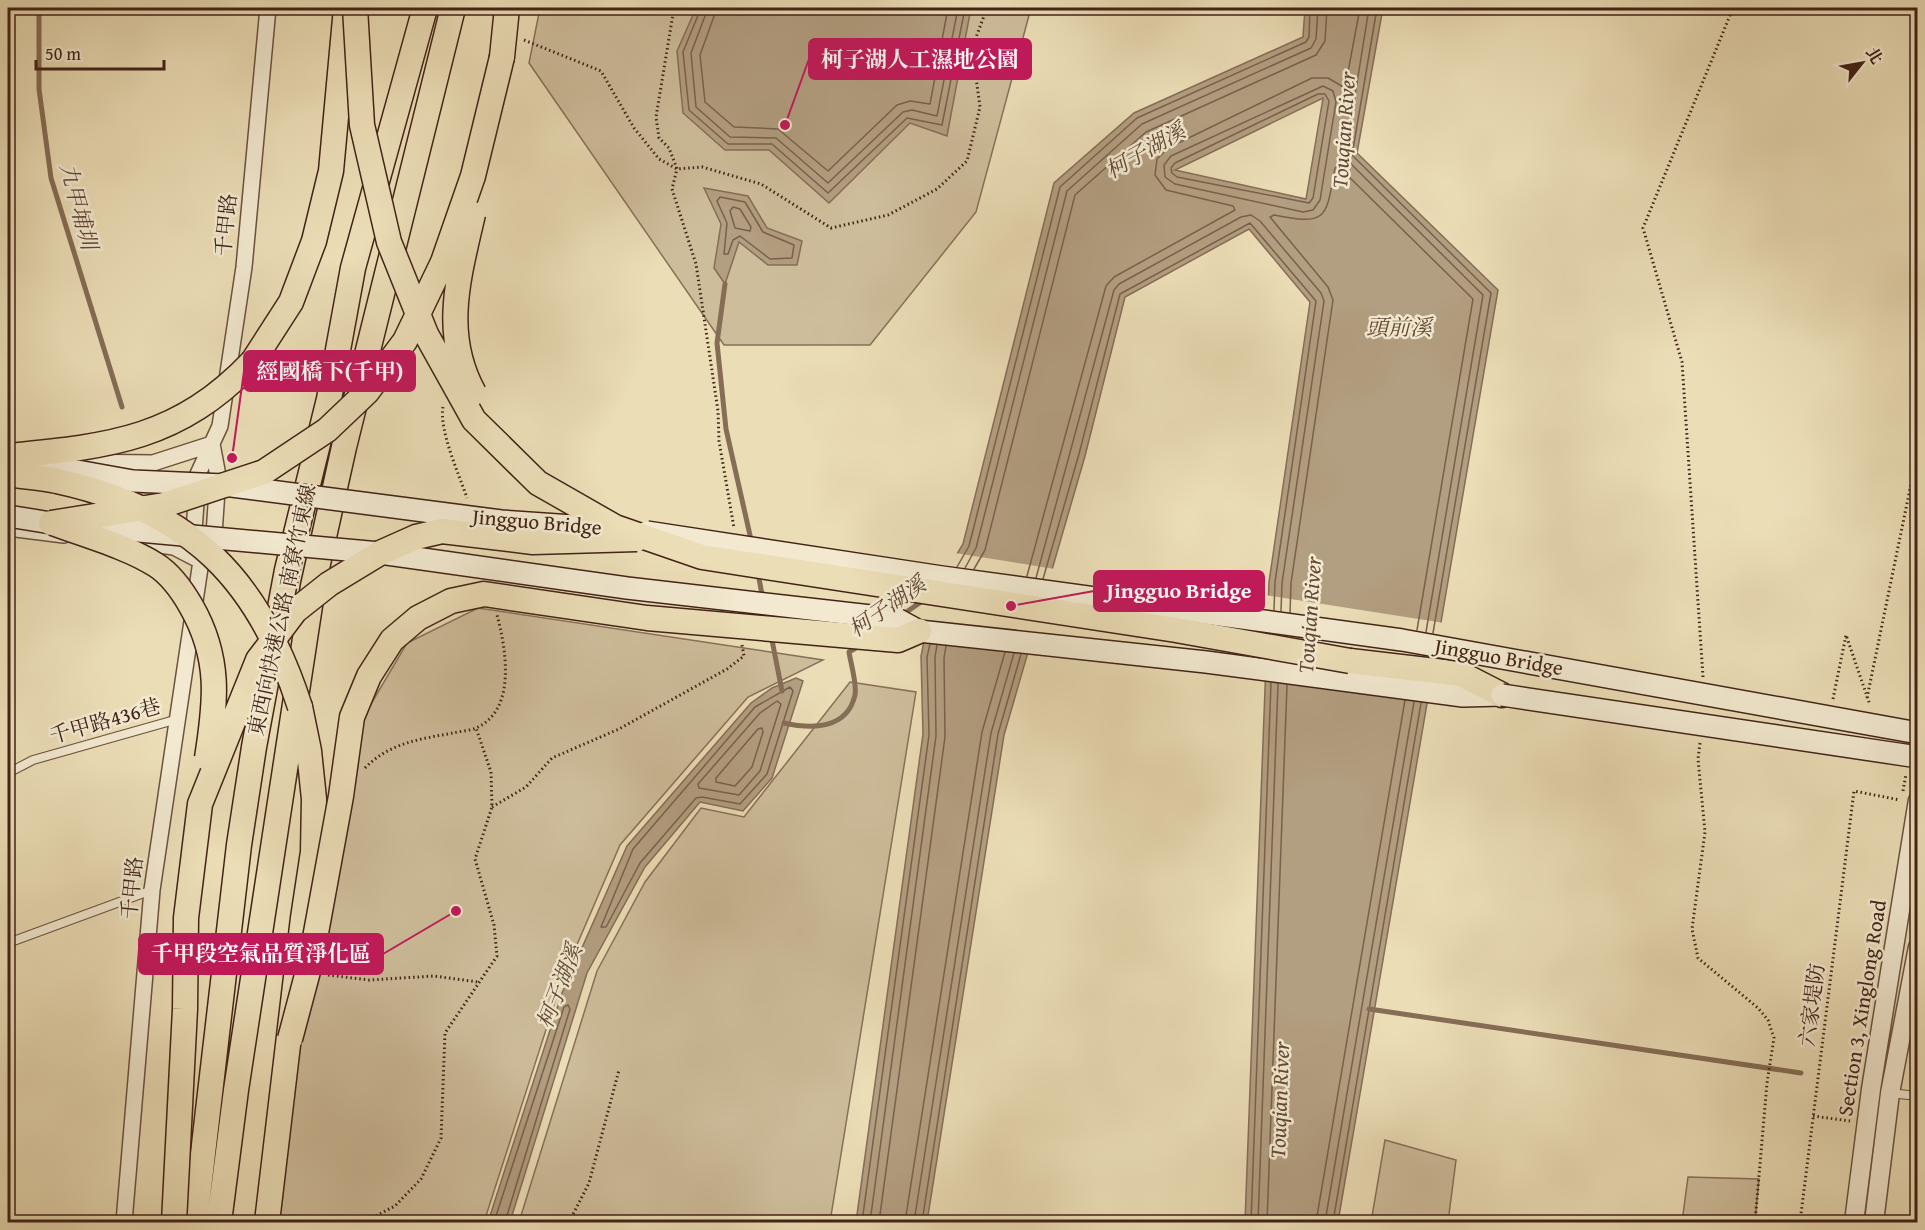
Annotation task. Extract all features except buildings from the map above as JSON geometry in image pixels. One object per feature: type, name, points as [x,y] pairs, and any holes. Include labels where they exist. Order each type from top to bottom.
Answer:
[{"type":"highway","points":[[8,459],[106,446],[154,431],[193,411],[230,386],[253,361],[291,302],[314,241],[331,171],[346,8]]},
{"type":"highway","points":[[355,8],[362,125],[389,242],[426,334],[474,420],[538,483],[615,527],[702,557],[1176,630],[1350,661],[1461,674],[1502,694]]},
{"type":"highway","name":"東西向快速公路 南寮竹東線","points":[[188,1220],[239,845],[282,594],[328,399],[353,268],[425,8]]},
{"type":"highway","name":"東西向快速公路 南寮竹東線","points":[[220,1220],[239,1067],[313,586],[344,447],[453,8]]},
{"type":"highway","points":[[507,8],[508,46],[454,311],[456,344],[468,382],[485,415],[520,449],[559,477],[609,507],[691,537]]},
{"type":"highway","points":[[51,523],[164,506],[264,472],[327,430],[367,392],[405,341],[443,262],[469,187],[508,46]]},
{"type":"highway","points":[[8,474],[55,480],[81,487],[155,514],[205,546],[241,586],[267,624],[286,665],[300,707],[309,751],[314,799],[313,852],[267,1222]]},
{"type":"highway","points":[[51,523],[156,565],[183,592],[204,628],[214,663],[215,706],[186,918],[188,1220]]},
{"type":"highway","points":[[200,804],[258,660],[295,611],[321,590],[380,553],[416,537],[442,531],[533,542],[691,537]]},
{"type":"highway","points":[[290,1039],[311,960],[341,796],[352,717],[369,676],[392,640],[418,618],[451,601],[484,594],[647,618],[898,640],[919,631]]},
{"type":"main road","name":"Jingguo Bridge","points":[[8,459],[133,481],[224,485],[501,520],[589,526],[691,537],[942,577],[1402,640],[1917,733]]},
{"type":"main road","name":"Jingguo Bridge","points":[[8,516],[51,523],[380,553],[627,588],[897,619],[919,631],[1206,662],[1463,696],[1502,694],[1917,757]]},
{"type":"street","name":"千甲路","points":[[124,1222],[152,890],[201,561],[214,534],[218,476],[212,444],[220,426],[244,267],[268,8]]},
{"type":"street","points":[[8,459],[153,463],[212,444]]},
{"type":"street","points":[[114,538],[100,520],[102,481],[116,463]]},
{"type":"street","points":[[114,538],[128,521],[127,484],[116,463]]},
{"type":"street","points":[[8,528],[114,538],[174,547],[201,561]]},
{"type":"street","name":"Section 3, Xinglong Road","points":[[1854,1222],[1910,800]]},
{"type":"street","name":"Section 3, Xinglong Road","points":[[1874,1222],[1890,1093],[1917,947]]},
{"type":"lane","name":"千甲路436巷","points":[[8,773],[33,760],[179,719]]},
{"type":"lane","points":[[8,943],[152,890]]},
{"type":"lane","points":[[1871,1089],[1917,1096]]},
{"type":"path","points":[[674,8],[656,117],[659,138],[669,148],[677,169],[672,189],[696,264],[718,411],[719,441],[735,534]]},
{"type":"path","points":[[508,46],[601,71],[634,128],[659,159],[677,169],[702,167],[761,184],[831,228],[888,215],[937,189],[967,160],[980,107],[972,48],[987,8]]},
{"type":"path","points":[[1703,681],[1682,362],[1643,228],[1733,8]]},
{"type":"path","points":[[1866,699],[1917,450]]},
{"type":"path","points":[[1832,702],[1846,635],[1866,699],[1872,708]]},
{"type":"path","points":[[492,807],[526,787],[552,758],[619,729],[727,669],[744,656],[742,639]]},
{"type":"path","points":[[364,1222],[395,1206],[421,1179],[441,1138],[445,1033],[496,956],[494,925],[475,859],[492,807],[491,772],[476,728]]},
{"type":"path","points":[[1701,739],[1698,759],[1705,832],[1692,929],[1698,958],[1758,1008],[1768,1020],[1774,1038],[1767,1083],[1755,1222]]},
{"type":"path","name":"六家堤防","points":[[1800,1222],[1854,791],[1910,800]]},
{"type":"path","points":[[327,975],[369,980],[434,976],[478,982]]},
{"type":"path","points":[[569,1222],[589,1184],[619,1070]]},
{"type":"path","points":[[1814,1116],[1853,1122]]},
{"type":"shaded area","points":[[540,8],[1031,8],[976,212],[870,345],[724,345],[529,63]]},
{"type":"shaded area","points":[[478,608],[823,660],[748,697],[620,845],[563,977],[484,1222],[276,1222],[296,1043],[355,731],[407,643]]},
{"type":"shaded area","points":[[850,682],[916,692],[830,1222],[519,1222],[597,971],[645,882],[701,808],[744,817]]},
{"type":"shaded area","points":[[1385,1140],[1456,1160],[1448,1222],[1371,1222]]},
{"type":"shaded area","points":[[1688,1177],[1759,1179],[1755,1222],[1682,1222]]},
{"type":"water","points":[[696,8],[971,8],[947,136],[910,123],[829,203],[769,150],[725,150],[683,113],[677,51]]},
{"type":"water","name":"頭前溪","points":[[1305,8],[1383,8],[1357,153],[1498,290],[1338,1222],[1245,1222],[1269,582],[1310,302],[1249,229],[1125,297],[1085,456],[1004,735],[927,1222],[856,1222],[923,734],[921,656],[934,593],[963,544],[1054,183],[1134,113],[1303,37]],"holes":[[[1323,98],[1306,199],[1175,170]]]},
{"type":"water","points":[[704,188],[748,196],[767,228],[802,241],[797,265],[768,265],[739,242],[725,284],[714,268],[721,224]]},
{"type":"water","points":[[796,678],[803,681],[772,778],[743,811],[700,802],[645,867],[587,973],[510,1222],[488,1222],[562,993],[627,846],[751,703],[772,688]]},
{"type":"pier","points":[[955,553],[1055,569],[1031,652],[922,638],[931,592]]},
{"type":"pier","points":[[1265,595],[1444,623],[1431,699],[1262,680]]},
{"type":"waterway","name":"九甲埔圳","points":[[39,8],[39,89],[51,178],[122,407]]},
{"type":"waterway","points":[[725,284],[717,343],[726,429],[752,544]]},
{"type":"waterway","points":[[758,573],[763,600]]},
{"type":"waterway","name":"柯子湖溪","points":[[902,615],[924,600]]},
{"type":"waterway","points":[[771,635],[782,691]]},
{"type":"waterway","name":"柯子湖溪","points":[[784,723],[816,726],[836,721],[844,715],[855,695],[855,680],[849,652],[861,645]]},
{"type":"waterway","points":[[1369,1009],[1801,1073]]},
{"type":"place","name":"柯子湖人工濕地公園","points":[[785,125]]},
{"type":"place","name":"經國橋下(千甲)","points":[[232,458]]},
{"type":"place","name":"Jingguo Bridge","points":[[1011,606]]},
{"type":"place","name":"千甲段空氣品質淨化區","points":[[456,911]]},
{"type":"water label","name":"Touqian River","points":[[1343,130]]},
{"type":"water label","name":"Touqian River","points":[[1309,615]]},
{"type":"water label","name":"Touqian River","points":[[1279,1100]]}]
